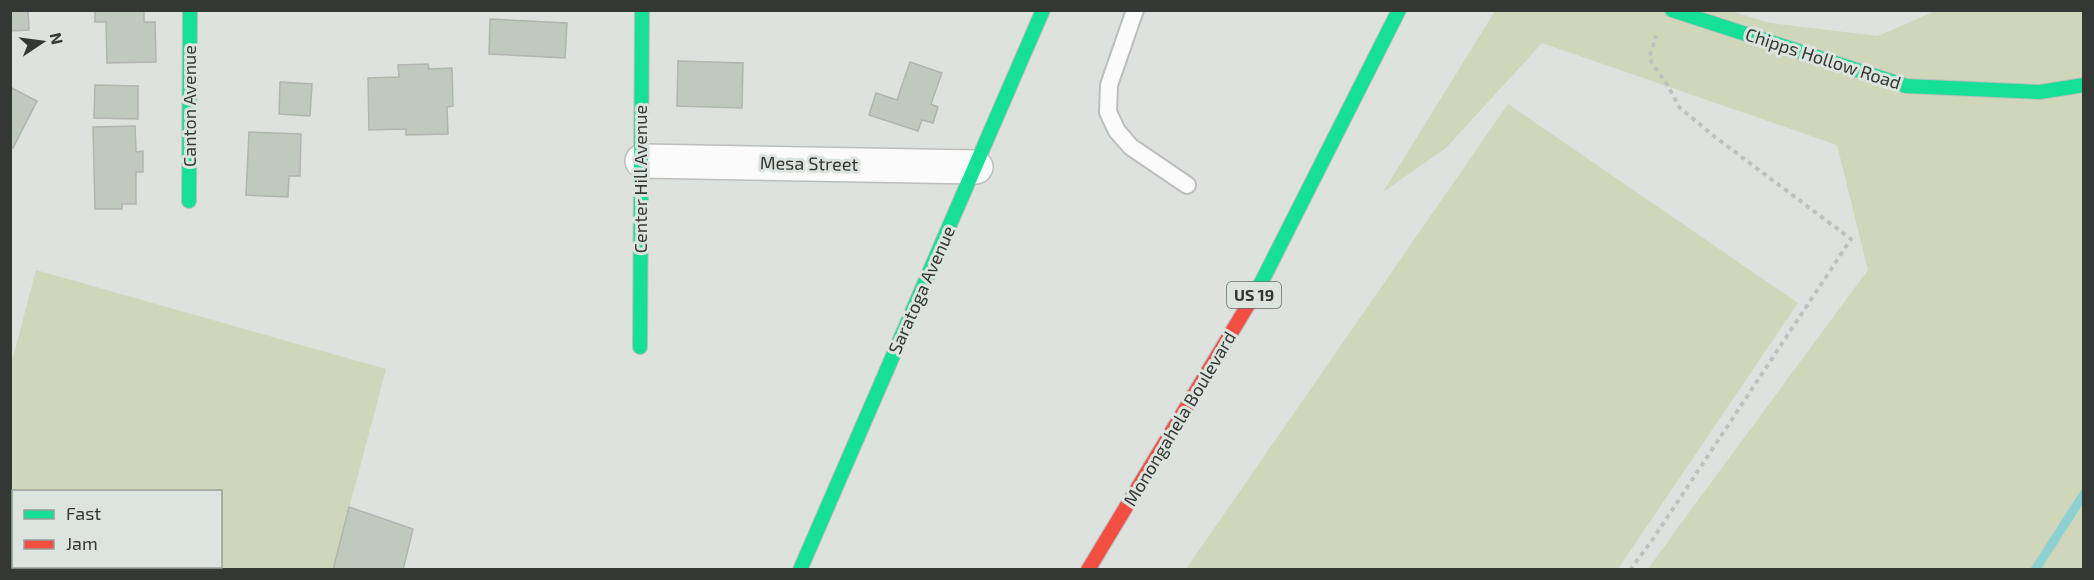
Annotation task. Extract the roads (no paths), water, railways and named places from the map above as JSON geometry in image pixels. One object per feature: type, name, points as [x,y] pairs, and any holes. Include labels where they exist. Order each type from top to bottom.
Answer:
[{"type":"street","name":"Canton Avenue","points":[[189,201],[190,10]]},
{"type":"street","name":"Center Hill Avenue","points":[[640,348],[642,10]]},
{"type":"street","name":"Saratoga Avenue","points":[[800,570],[1043,10]]},
{"type":"street","name":"Monongahela Boulevard","points":[[1089,570],[1262,281],[1399,10]]},
{"type":"street","name":"Chipps Hollow Road","points":[[1672,10],[1906,86],[2040,92],[2084,84]]},
{"type":"street","name":"Mesa Street","points":[[642,160],[976,167]]},
{"type":"lane","points":[[1135,10],[1109,86],[1107,112],[1117,131],[1131,147],[1187,185]]},
{"type":"waterway","points":[[2035,570],[2084,494]]}]
